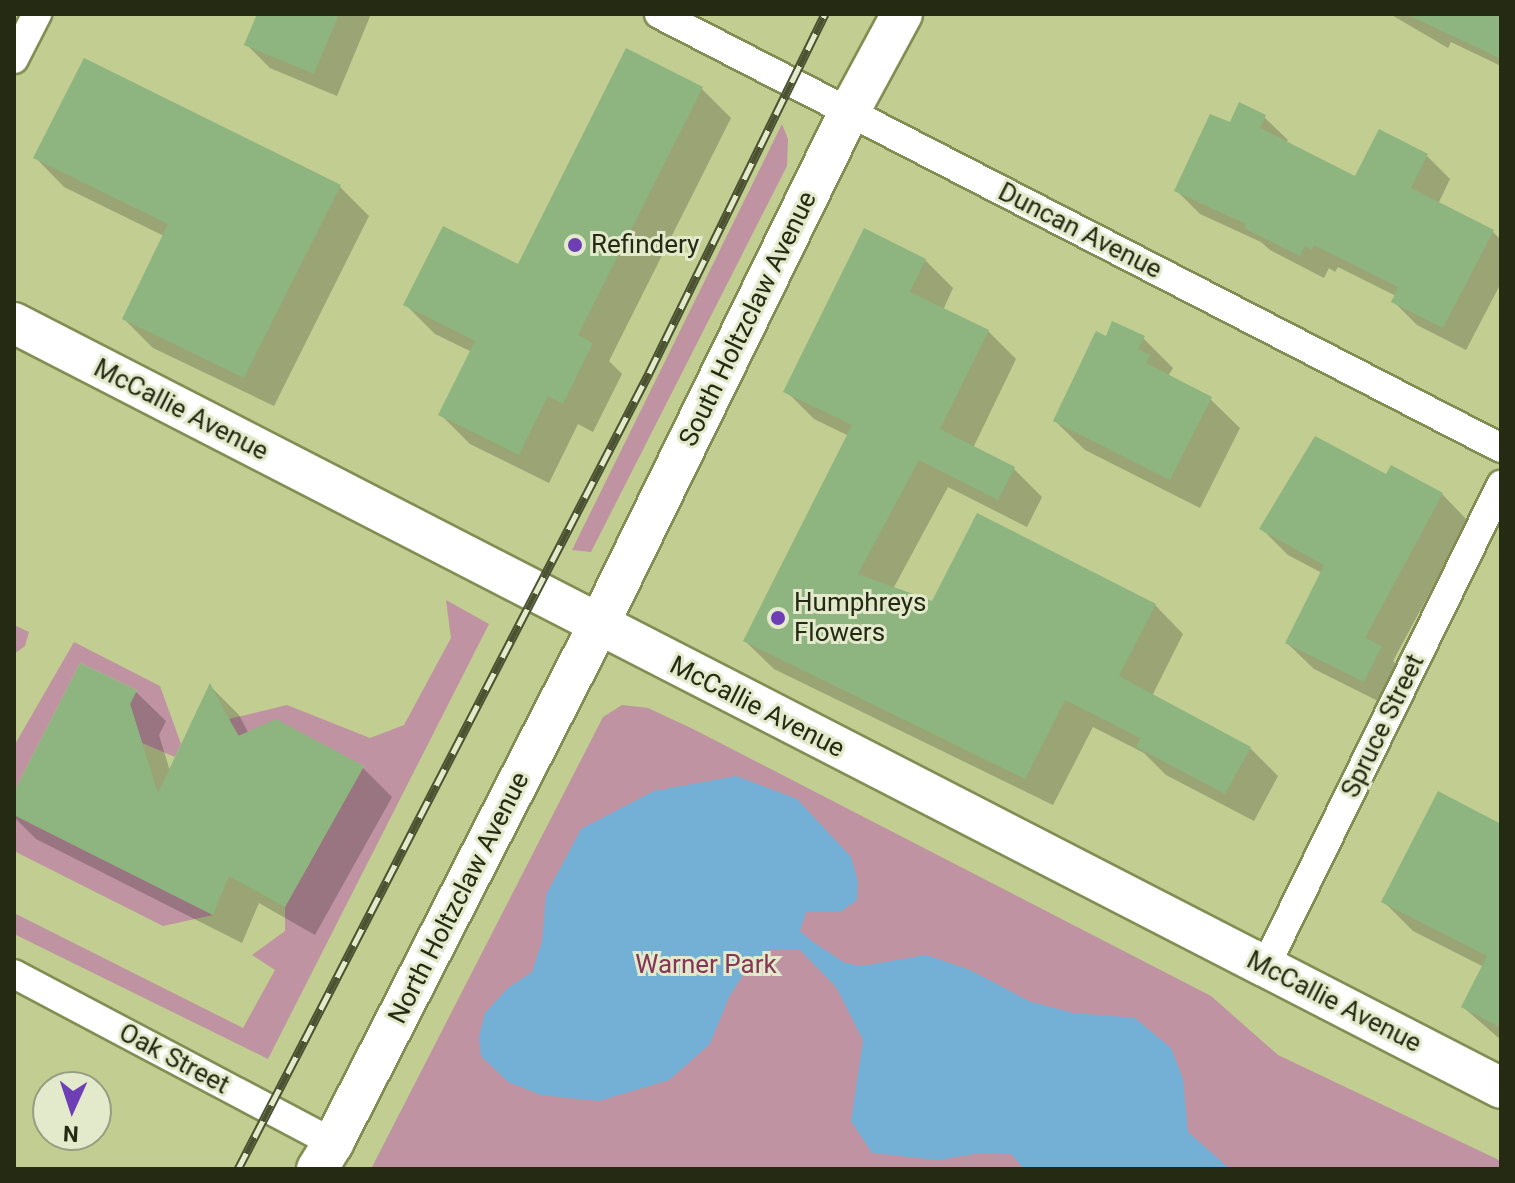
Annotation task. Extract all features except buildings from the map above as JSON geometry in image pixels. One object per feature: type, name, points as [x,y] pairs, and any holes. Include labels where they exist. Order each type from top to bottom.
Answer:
[{"type":"main road","name":"South Holtzclaw Avenue","points":[[598,626],[849,112],[902,14]]},
{"type":"main road","name":"McCallie Avenue","points":[[14,323],[1501,1088]]},
{"type":"main road","name":"North Holtzclaw Avenue","points":[[325,1156],[598,626]]},
{"type":"street","points":[[14,59],[37,14]]},
{"type":"street","name":"Duncan Avenue","points":[[659,14],[1501,448]]},
{"type":"street","name":"Spruce Street","points":[[1265,967],[1501,485]]},
{"type":"street","name":"Oak Street","points":[[14,974],[325,1156]]},
{"type":"green space","points":[[782,124],[788,139],[787,166],[591,552],[572,550]]},
{"type":"green space","points":[[446,600],[489,624],[268,1059],[14,934],[14,913],[243,1028],[275,970],[252,955],[285,931],[285,907],[364,766],[239,736],[229,719],[287,705],[370,738],[404,725],[451,638]]},
{"type":"green space","points":[[14,625],[29,632],[25,646],[17,652],[14,652]]},
{"type":"green space","points":[[74,642],[160,686],[181,744],[175,757],[142,743],[130,704],[137,690],[80,663],[14,792],[14,746]]},
{"type":"green space","name":"Warner Park","points":[[622,705],[648,708],[693,729],[1211,996],[1278,1055],[1501,1161],[1501,1169],[371,1169],[603,717]]},
{"type":"green space","points":[[14,815],[213,915],[163,926],[14,851]]},
{"type":"water","points":[[736,776],[797,799],[851,857],[858,882],[857,900],[840,912],[806,912],[800,931],[813,942],[845,963],[862,966],[926,955],[970,970],[1031,1002],[1074,1013],[1135,1018],[1171,1048],[1183,1079],[1188,1132],[1230,1169],[1024,1169],[1011,1154],[980,1153],[938,1160],[872,1153],[851,1121],[863,1040],[836,987],[800,950],[771,950],[750,964],[729,997],[710,1044],[669,1080],[599,1101],[541,1095],[508,1082],[481,1056],[479,1037],[485,1013],[508,988],[532,972],[542,941],[546,895],[581,829],[654,791]]},
{"type":"railway","points":[[238,1169],[649,373],[825,14]]},
{"type":"place","name":"Refindery","points":[[575,245]]},
{"type":"place","name":"Humphreys Flowers","points":[[778,618]]}]
